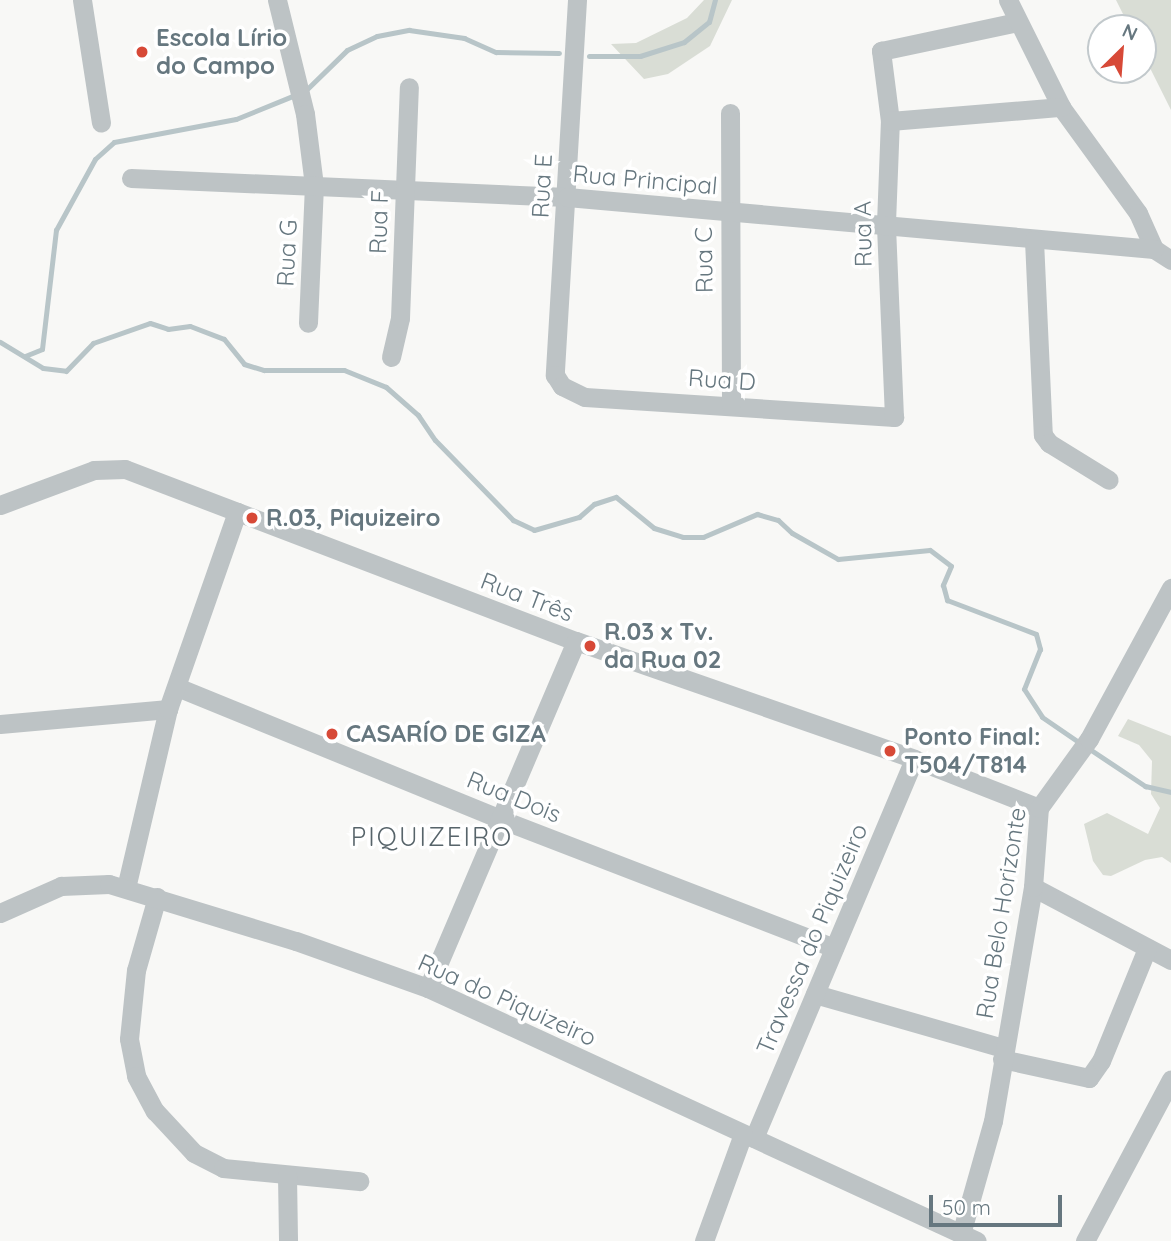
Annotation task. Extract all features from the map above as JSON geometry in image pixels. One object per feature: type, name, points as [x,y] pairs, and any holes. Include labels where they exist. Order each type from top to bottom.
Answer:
[{"type":"street","points":[[82,0],[101,123]]},
{"type":"street","name":"Rua G","points":[[276,0],[303,105],[314,185],[308,323]]},
{"type":"street","name":"Rua E","points":[[555,375],[578,0]]},
{"type":"street","points":[[1008,0],[1061,107],[1122,189],[1154,250],[1171,260]]},
{"type":"street","name":"Rua A","points":[[894,417],[886,223],[890,121],[881,51],[1018,22]]},
{"type":"street","name":"Rua F","points":[[391,357],[400,318],[409,87]]},
{"type":"street","points":[[890,121],[1061,107]]},
{"type":"street","name":"Rua C","points":[[730,113],[728,211],[731,405]]},
{"type":"street","name":"Rua Principal","points":[[131,178],[405,187],[567,197],[886,223],[1154,250]]},
{"type":"street","points":[[1034,240],[1043,435],[1049,443],[1109,480]]},
{"type":"street","name":"Rua D","points":[[555,375],[562,386],[585,397],[894,417]]},
{"type":"street","name":"Rua Três","points":[[0,505],[111,467],[137,472],[576,641],[914,759],[1039,808]]},
{"type":"street","points":[[126,888],[168,709],[237,512]]},
{"type":"street","name":"Rua Belo Horizonte","points":[[969,1238],[1033,887],[1039,808],[1089,739],[1171,588]]},
{"type":"street","points":[[428,988],[576,641]]},
{"type":"street","name":"Rua Dois","points":[[177,687],[500,819],[834,948]]},
{"type":"street","points":[[0,724],[168,709]]},
{"type":"street","name":"Travessa do Piquizeiro","points":[[704,1241],[748,1136],[815,994],[914,759]]},
{"type":"street","name":"Rua do Piquizeiro","points":[[0,913],[61,886],[89,882],[126,888],[157,897],[428,988],[969,1238]]},
{"type":"street","points":[[1033,887],[1171,960]]},
{"type":"street","points":[[157,897],[131,1008],[129,1039],[136,1076],[155,1111],[194,1153],[223,1168],[359,1181]]},
{"type":"street","points":[[815,994],[1080,1079],[1089,1078],[1101,1061],[1147,948]]},
{"type":"street","points":[[1085,1241],[1171,1079]]},
{"type":"street","points":[[287,1175],[288,1241]]},
{"type":"shaded area","points":[[704,0],[732,0],[710,46],[668,74],[644,79],[611,44],[636,43],[687,18]]},
{"type":"shaded area","points":[[1116,0],[1171,0],[1171,110],[1157,82],[1157,14],[1123,14]]},
{"type":"shaded area","points":[[1128,719],[1171,736],[1171,863],[1162,857],[1145,860],[1111,876],[1103,875],[1093,861],[1084,824],[1107,813],[1148,834],[1160,808],[1151,794],[1152,761],[1139,745],[1118,736]]},
{"type":"waterway","points":[[589,56],[640,56],[684,42],[709,22],[715,0]]},
{"type":"waterway","points":[[304,92],[347,50],[377,36],[409,30],[464,38],[496,52],[559,53]]},
{"type":"waterway","points":[[25,356],[42,349],[56,230],[95,159],[114,142],[236,119],[295,95]]},
{"type":"waterway","points":[[0,342],[43,368],[66,371],[93,343],[150,323],[168,329],[190,326],[224,339],[244,364],[264,370],[344,370],[386,387],[418,415],[435,440],[513,520],[534,530],[579,517],[594,504],[616,497],[654,528],[683,537],[703,537],[757,514],[778,520],[792,533],[838,559],[930,550],[951,566],[943,585],[947,600],[1036,634],[1040,649],[1024,689],[1042,717],[1080,743]]},
{"type":"waterway","points":[[1088,748],[1145,786],[1171,792]]},
{"type":"place","name":"Escola Lírio do Campo","points":[[142,52]]},
{"type":"place","name":"R.03, Piquizeiro","points":[[252,518]]},
{"type":"place","name":"R.03 x Tv. da Rua 02","points":[[590,646]]},
{"type":"place","name":"CASARÍO DE GIZA","points":[[332,734]]},
{"type":"place","name":"Ponto Final: T504/T814","points":[[890,751]]},
{"type":"district","name":"PIQUIZEIRO","points":[[432,837]]}]
